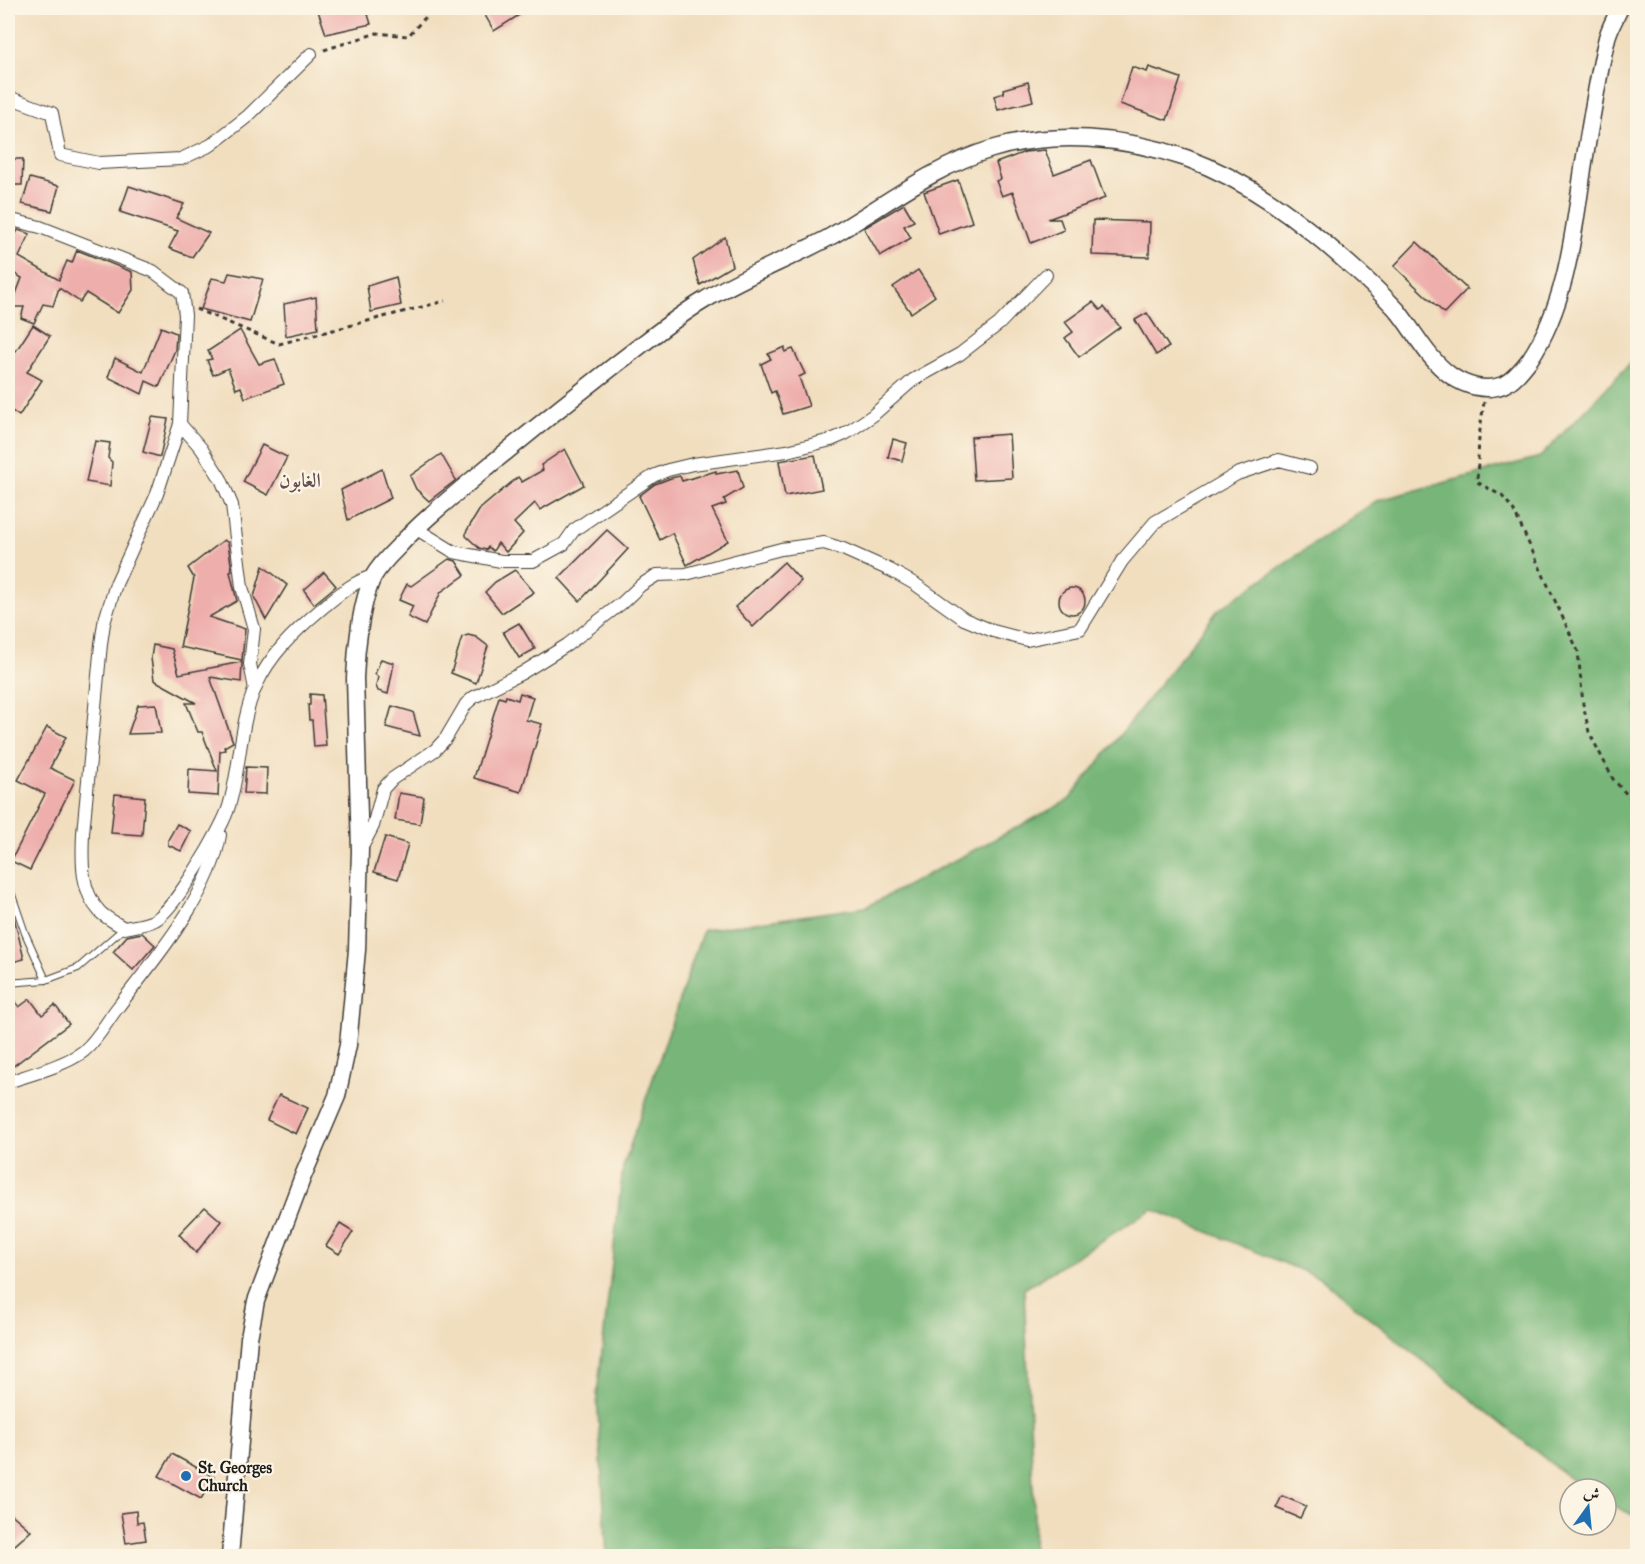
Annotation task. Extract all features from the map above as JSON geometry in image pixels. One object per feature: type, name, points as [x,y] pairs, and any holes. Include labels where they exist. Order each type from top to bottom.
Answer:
[{"type":"main road","points":[[230,1557],[249,1338],[256,1301],[303,1176],[337,1096],[348,1046],[357,950],[360,850],[356,650],[373,576],[383,562],[415,528],[551,414],[707,298],[827,238],[903,190],[951,165],[991,149],[1040,139],[1072,137],[1138,146],[1185,158],[1248,188],[1273,203],[1319,237],[1380,292],[1437,363],[1451,376],[1469,385],[1486,388],[1504,385],[1526,365],[1550,324],[1575,223],[1607,37],[1620,8]]},
{"type":"street","points":[[8,97],[52,113],[60,155],[99,163],[181,159],[211,145],[248,116],[311,54]]},
{"type":"street","points":[[8,219],[40,227],[153,271],[182,293],[185,315],[180,424],[157,494],[116,584],[104,623],[82,859],[85,882],[92,900],[101,913],[124,928],[156,920],[188,881],[221,827],[229,807],[245,722],[255,689],[267,663],[308,620],[358,580],[373,576]]},
{"type":"street","points":[[415,528],[454,552],[501,561],[533,561],[564,544],[574,530],[653,476],[693,464],[787,451],[831,440],[845,434],[914,380],[960,354],[982,338],[999,324],[1046,275]]},
{"type":"street","points":[[180,424],[201,448],[220,479],[232,505],[242,587],[254,629],[250,664],[255,689]]},
{"type":"street","points":[[360,850],[373,826],[383,789],[392,779],[435,750],[446,738],[466,704],[474,697],[522,673],[567,645],[622,603],[641,585],[657,575],[686,574],[781,549],[824,543],[843,549],[903,577],[951,611],[971,622],[993,631],[1027,640],[1080,629],[1122,561],[1155,522],[1237,474],[1279,460],[1310,468]]},
{"type":"street","points":[[8,1082],[53,1067],[83,1051],[100,1033],[167,943],[198,893],[218,850],[221,827]]},
{"type":"lane","points":[[8,883],[25,933],[46,980]]},
{"type":"lane","points":[[8,983],[46,980],[78,968],[124,928]]},
{"type":"path","points":[[311,54],[377,33],[408,36],[434,8]]},
{"type":"path","points":[[183,304],[279,345],[445,301]]},
{"type":"path","points":[[1486,388],[1479,437],[1477,482],[1503,496],[1513,509],[1578,651],[1583,704],[1589,732],[1613,778],[1638,807]]},
{"type":"green space","points":[[1637,356],[1637,1517],[1618,1508],[1618,1477],[1568,1477],[1320,1278],[1152,1209],[1024,1289],[1034,1509],[1033,1556],[607,1556],[597,1395],[623,1167],[703,930],[866,907],[1069,800],[1218,610],[1376,501],[1540,457]]},
{"type":"building","points":[[317,8],[366,8],[371,24],[326,34]]},
{"type":"building","points":[[481,8],[530,8],[494,31]]},
{"type":"building","points":[[1132,67],[1147,72],[1149,67],[1181,78],[1167,120],[1120,104]]},
{"type":"building","points":[[1028,82],[1033,101],[998,110],[994,96],[1004,93],[1003,89]]},
{"type":"building","points":[[1045,150],[1054,174],[1091,160],[1105,198],[1048,219],[1060,219],[1064,230],[1031,243],[1013,192],[1002,196],[996,181],[1001,179],[996,163],[1025,152]]},
{"type":"building","points":[[8,159],[23,159],[22,185],[8,185]]},
{"type":"building","points":[[30,178],[59,186],[52,211],[22,204]]},
{"type":"building","points":[[958,180],[972,222],[939,234],[924,192]]},
{"type":"building","points":[[129,186],[184,204],[176,218],[209,233],[192,257],[169,248],[178,231],[120,212]]},
{"type":"building","points":[[904,204],[914,221],[904,226],[911,238],[880,256],[864,228]]},
{"type":"building","points":[[1093,220],[1150,222],[1149,257],[1092,255]]},
{"type":"building","points":[[18,230],[30,234],[19,257],[59,280],[67,261],[72,263],[77,250],[132,272],[133,290],[118,313],[86,293],[80,302],[59,288],[53,306],[43,304],[34,323],[21,318],[24,307],[11,307],[22,278],[12,272],[8,281],[8,235],[13,239]]},
{"type":"building","points":[[725,237],[732,266],[700,285],[693,260]]},
{"type":"building","points":[[1417,242],[1467,289],[1444,313],[1394,266]]},
{"type":"building","points":[[918,270],[935,296],[911,313],[893,287]]},
{"type":"building","points":[[229,273],[263,279],[250,322],[201,309],[212,278],[226,281]]},
{"type":"building","points":[[396,277],[401,305],[371,312],[367,286]]},
{"type":"building","points":[[316,297],[318,329],[286,336],[284,304]]},
{"type":"building","points":[[1093,302],[1100,310],[1104,307],[1120,327],[1079,357],[1065,338],[1073,332],[1065,322]]},
{"type":"building","points":[[1147,313],[1169,347],[1156,355],[1135,320]]},
{"type":"building","points":[[33,325],[50,336],[27,372],[42,380],[19,416],[8,408],[8,346],[16,351]]},
{"type":"building","points":[[161,327],[176,333],[175,350],[159,387],[146,381],[142,394],[108,377],[115,358],[143,372]]},
{"type":"building","points":[[240,330],[259,364],[275,359],[284,384],[245,398],[241,387],[236,389],[228,368],[213,375],[207,360],[212,359],[208,351]]},
{"type":"building","points":[[785,347],[785,352],[793,349],[805,374],[799,377],[809,406],[783,414],[775,391],[771,393],[761,364],[771,359],[768,354]]},
{"type":"building","points":[[152,417],[168,419],[160,457],[143,452]]},
{"type":"building","points":[[1009,434],[1012,478],[974,480],[971,437]]},
{"type":"building","points":[[893,439],[907,443],[902,461],[888,457]]},
{"type":"building","points":[[95,441],[110,443],[108,458],[112,462],[110,486],[86,482]]},
{"type":"building","points":[[262,445],[287,457],[268,495],[243,482]]},
{"type":"building","points":[[565,449],[584,485],[540,510],[535,503],[514,523],[523,533],[506,552],[498,543],[493,551],[488,547],[486,550],[479,548],[466,536],[466,532],[480,509],[518,477],[522,482],[543,470],[541,465]]},
{"type":"building","points":[[441,454],[456,480],[429,501],[416,489],[410,476]]},
{"type":"building","points":[[815,455],[822,489],[785,496],[779,461]]},
{"type":"building","points":[[382,469],[391,498],[348,520],[341,490]]},
{"type":"building","points":[[738,470],[743,488],[724,499],[726,504],[712,509],[728,541],[687,565],[672,533],[660,540],[639,496],[655,484],[671,478],[680,476],[682,481],[716,471],[716,474]]},
{"type":"building","points":[[607,530],[628,549],[580,601],[559,578]]},
{"type":"building","points":[[224,540],[228,543],[232,571],[230,572],[237,601],[209,617],[245,629],[242,660],[180,647],[194,578],[188,568]]},
{"type":"building","points":[[449,559],[456,561],[465,575],[441,592],[425,625],[408,617],[413,606],[399,600],[407,584],[411,586]]},
{"type":"building","points":[[784,562],[801,581],[753,627],[735,607]]},
{"type":"building","points":[[263,566],[287,585],[266,620],[254,597]]},
{"type":"building","points":[[515,570],[534,592],[502,613],[485,592],[495,582]]},
{"type":"building","points":[[324,572],[336,586],[314,604],[304,590]]},
{"type":"building","points":[[1072,588],[1081,592],[1085,601],[1081,610],[1072,614],[1063,610],[1059,601],[1063,592]]},
{"type":"building","points":[[519,623],[535,649],[519,658],[503,632]]},
{"type":"building","points":[[468,635],[476,637],[488,646],[476,683],[451,673],[462,637]]},
{"type":"building","points":[[153,645],[172,649],[179,674],[242,662],[241,682],[210,677],[233,742],[224,747],[225,750],[220,751],[218,796],[188,794],[189,769],[217,771],[202,732],[198,732],[186,703],[196,703],[154,680],[151,658]]},
{"type":"building","points":[[381,659],[394,663],[388,694],[378,691],[376,686],[378,677],[375,674]]},
{"type":"building","points":[[520,693],[533,697],[526,720],[542,724],[521,792],[474,778],[499,697],[505,699],[506,696],[518,700]]},
{"type":"building","points":[[310,694],[322,695],[326,746],[314,747],[312,720],[309,720]]},
{"type":"building","points":[[156,704],[161,733],[128,734],[138,705]]},
{"type":"building","points":[[392,706],[413,712],[420,736],[386,727]]},
{"type":"building","points":[[47,727],[66,737],[50,768],[75,780],[30,870],[11,861],[45,794],[18,780]]},
{"type":"building","points":[[246,767],[267,768],[266,794],[244,793]]},
{"type":"building","points":[[399,793],[424,797],[420,824],[395,820]]},
{"type":"building","points":[[115,794],[145,797],[142,835],[111,833]]},
{"type":"building","points":[[177,824],[191,831],[181,851],[168,845],[168,840]]},
{"type":"building","points":[[385,837],[408,844],[398,879],[374,872]]},
{"type":"building","points":[[8,908],[11,908],[14,917],[24,959],[8,963]]},
{"type":"building","points":[[142,933],[155,945],[133,970],[113,952],[127,936]]},
{"type":"building","points":[[8,991],[19,1007],[30,999],[42,1015],[55,1005],[69,1024],[8,1070]]},
{"type":"building","points":[[279,1095],[308,1108],[296,1134],[267,1120]]},
{"type":"building","points":[[205,1207],[221,1221],[196,1253],[179,1234]]},
{"type":"building","points":[[340,1224],[353,1232],[339,1254],[326,1246]]},
{"type":"building","name":"St. Georges Church","points":[[172,1454],[214,1477],[201,1499],[159,1476]]},
{"type":"building","points":[[1282,1496],[1306,1506],[1300,1518],[1276,1508]]},
{"type":"building","points":[[8,1511],[31,1531],[8,1551]]},
{"type":"building","points":[[136,1511],[137,1523],[143,1522],[146,1540],[126,1543],[121,1513]]},
{"type":"place","name":"St. Georges Church","points":[[186,1476]]},
{"type":"district","name":"الغابون","points":[[300,480]]}]
